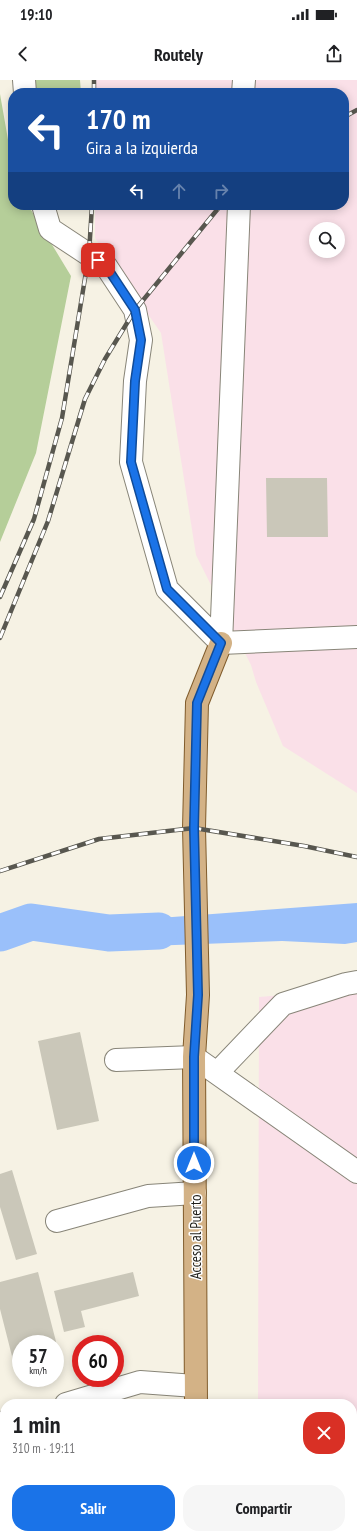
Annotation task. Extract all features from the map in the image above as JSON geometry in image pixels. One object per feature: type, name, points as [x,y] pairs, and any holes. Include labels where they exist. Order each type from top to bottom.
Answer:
[{"type":"main road","name":"Acceso al Puerto","points":[[196,1395],[194,1057],[198,995],[194,828],[197,703],[221,643]]},
{"type":"street","points":[[44,210],[50,229],[106,266],[135,310],[141,340],[135,381],[131,462],[167,589],[221,643],[357,638]]},
{"type":"street","points":[[221,643],[239,210]]},
{"type":"street","points":[[217,1073],[283,1004],[346,984],[357,982]]},
{"type":"street","points":[[116,1060],[194,1057],[357,1172]]},
{"type":"street","points":[[57,1221],[148,1196],[195,1193]]},
{"type":"street","points":[[83,1399],[140,1382],[196,1395]]},
{"type":"shaded area","points":[[95,80],[357,80],[357,793],[283,746],[256,682],[251,665],[196,555],[161,333],[95,238],[95,210],[349,210],[349,88],[95,88]]},
{"type":"shaded area","points":[[357,989],[357,1399],[258,1399],[259,997]]},
{"type":"green space","points":[[34,80],[80,80],[81,88],[35,88]]},
{"type":"green space","points":[[0,94],[8,140],[8,210],[31,210],[71,276],[36,453],[0,542]]},
{"type":"water","points":[[357,903],[357,942],[345,944],[282,941],[148,946],[109,933],[146,919]]},
{"type":"building","points":[[266,478],[327,478],[328,537],[267,537]]},
{"type":"building","points":[[80,1032],[99,1121],[57,1130],[38,1041]]},
{"type":"building","points":[[12,1170],[37,1254],[16,1260],[0,1207],[0,1174]]},
{"type":"building","points":[[38,1272],[54,1335],[12,1335],[12,1356],[0,1309],[0,1282]]},
{"type":"building","points":[[133,1272],[139,1296],[81,1311],[85,1327],[64,1332],[54,1291]]},
{"type":"waterway","points":[[0,933],[31,922],[109,933],[159,931]]},
{"type":"railway","points":[[94,80],[94,88]]},
{"type":"railway","points":[[349,114],[357,110]]},
{"type":"railway","points":[[0,597],[34,519],[62,418],[89,254],[92,210]]},
{"type":"railway","points":[[0,638],[48,521],[85,399],[105,359],[135,310],[217,210]]},
{"type":"railway","points":[[0,871],[99,839],[194,828],[304,846],[357,857]]},
{"type":"route","points":[[98,260],[106,266],[135,310],[141,340],[135,381],[131,462],[167,589],[221,643],[197,703],[194,828],[198,995],[194,1057],[194,1163]]}]
